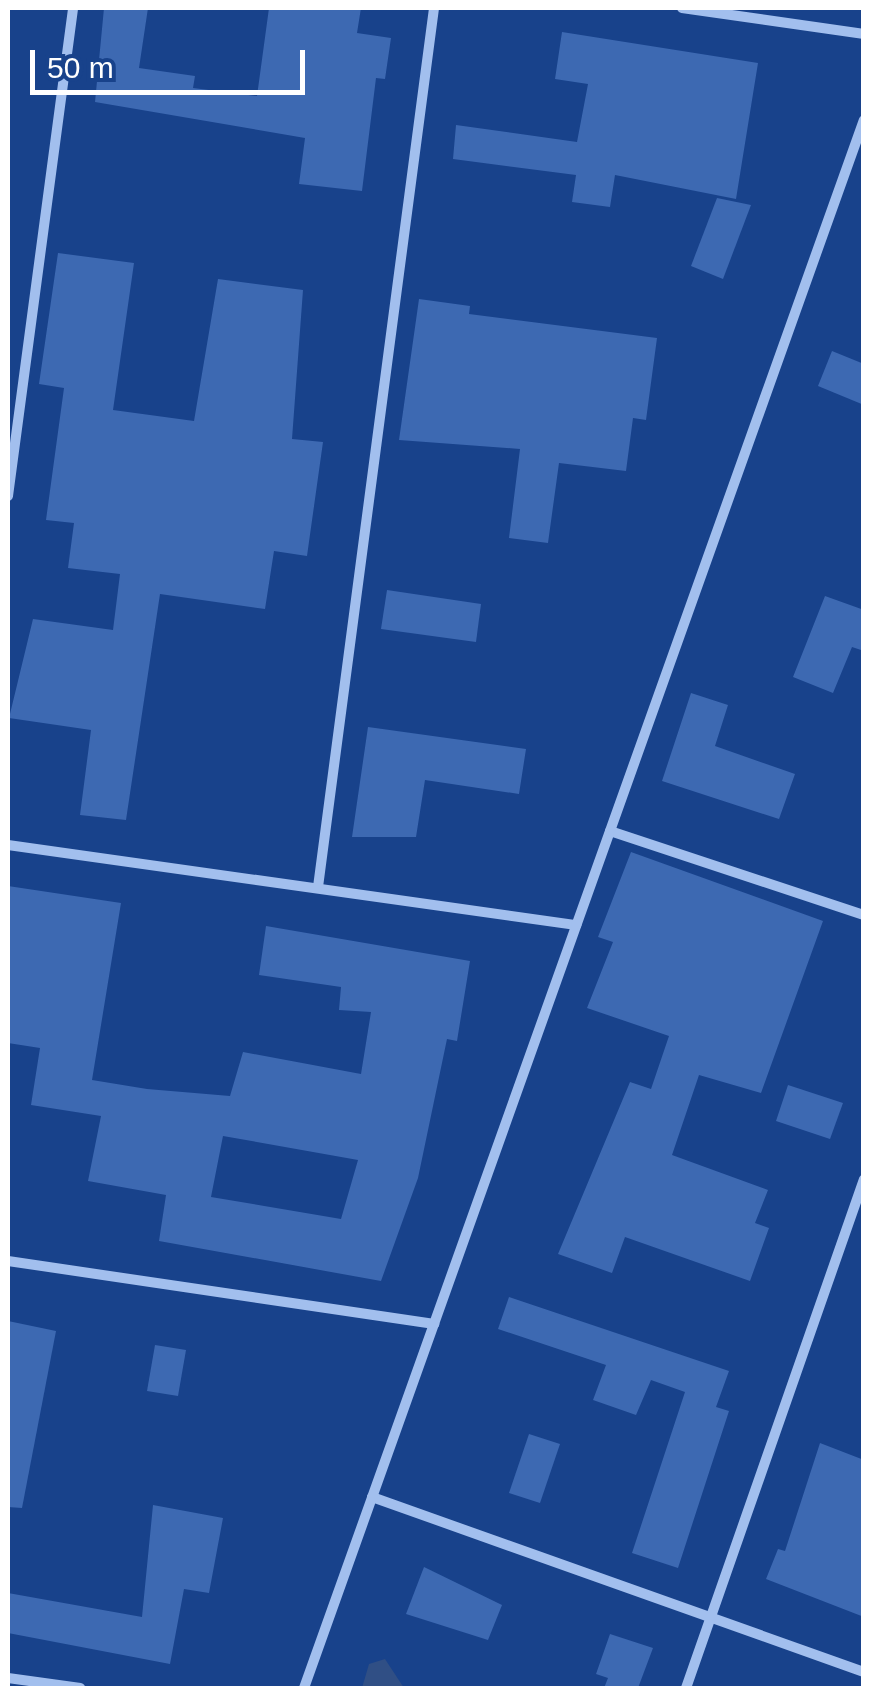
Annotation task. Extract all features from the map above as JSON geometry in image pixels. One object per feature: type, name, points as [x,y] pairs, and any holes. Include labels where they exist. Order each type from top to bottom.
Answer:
[{"type":"street","points":[[8,496],[72,8]]},
{"type":"street","points":[[318,887],[434,8]]},
{"type":"street","points":[[682,8],[864,34]]},
{"type":"street","points":[[304,1688],[864,120]]},
{"type":"street","points":[[610,831],[864,915]]},
{"type":"street","points":[[8,845],[576,925]]},
{"type":"street","points":[[686,1688],[864,1179]]},
{"type":"street","points":[[8,1261],[434,1324]]},
{"type":"street","points":[[372,1498],[864,1672]]},
{"type":"street","points":[[8,1678],[80,1688]]},
{"type":"water","points":[[385,1659],[404,1688],[362,1688],[369,1664]]},
{"type":"building","points":[[104,8],[148,8],[139,68],[195,76],[193,88],[257,96],[269,8],[361,8],[357,33],[391,38],[385,79],[376,78],[362,191],[299,184],[305,138],[95,102]]},
{"type":"building","points":[[562,32],[758,63],[736,199],[615,175],[610,207],[572,202],[576,175],[453,159],[456,125],[577,142],[588,84],[555,79]]},
{"type":"building","points":[[717,198],[751,205],[723,279],[691,266]]},
{"type":"building","points":[[58,253],[134,263],[113,410],[194,421],[218,279],[303,290],[292,439],[323,442],[307,556],[274,551],[265,609],[160,594],[126,820],[80,815],[91,730],[9,718],[33,619],[113,630],[120,574],[68,568],[74,523],[46,520],[64,388],[39,384]]},
{"type":"building","points":[[419,299],[470,306],[469,314],[657,338],[646,420],[633,418],[626,471],[559,463],[548,543],[509,538],[520,449],[399,440]]},
{"type":"building","points":[[832,351],[864,364],[864,405],[818,386]]},
{"type":"building","points":[[387,590],[481,604],[476,642],[381,629]]},
{"type":"building","points":[[825,596],[864,610],[864,651],[852,647],[833,693],[793,677]]},
{"type":"building","points":[[691,693],[728,705],[715,746],[795,774],[779,819],[662,781]]},
{"type":"building","points":[[368,727],[526,749],[519,794],[425,780],[416,837],[352,837]]},
{"type":"building","points":[[631,852],[823,921],[761,1093],[699,1075],[672,1155],[768,1190],[755,1223],[769,1228],[750,1281],[625,1237],[612,1273],[558,1254],[630,1082],[651,1089],[669,1036],[587,1008],[613,942],[598,937]]},
{"type":"building","points":[[8,886],[121,903],[92,1080],[147,1089],[230,1096],[243,1052],[361,1074],[371,1012],[339,1010],[341,987],[259,975],[266,926],[470,961],[457,1041],[447,1039],[418,1178],[381,1281],[159,1241],[166,1195],[88,1181],[101,1116],[31,1105],[40,1048],[8,1043]],"holes":[[[223,1136],[358,1160],[341,1219],[211,1197]]]},
{"type":"building","points":[[788,1085],[843,1103],[830,1139],[776,1121]]},
{"type":"building","points":[[509,1297],[729,1371],[716,1407],[729,1411],[678,1568],[632,1553],[685,1392],[651,1380],[636,1415],[593,1400],[606,1365],[498,1329]]},
{"type":"building","points":[[8,1321],[56,1331],[22,1508],[8,1507]]},
{"type":"building","points":[[155,1345],[186,1350],[178,1396],[147,1391]]},
{"type":"building","points":[[529,1434],[560,1444],[540,1503],[509,1493]]},
{"type":"building","points":[[820,1443],[864,1460],[864,1617],[766,1579],[778,1549],[785,1551]]},
{"type":"building","points":[[153,1505],[223,1518],[209,1593],[184,1589],[170,1664],[8,1633],[8,1593],[142,1617]]},
{"type":"building","points":[[424,1567],[502,1605],[488,1640],[406,1614]]},
{"type":"building","points":[[610,1634],[653,1648],[638,1688],[604,1688],[608,1678],[596,1674]]}]
